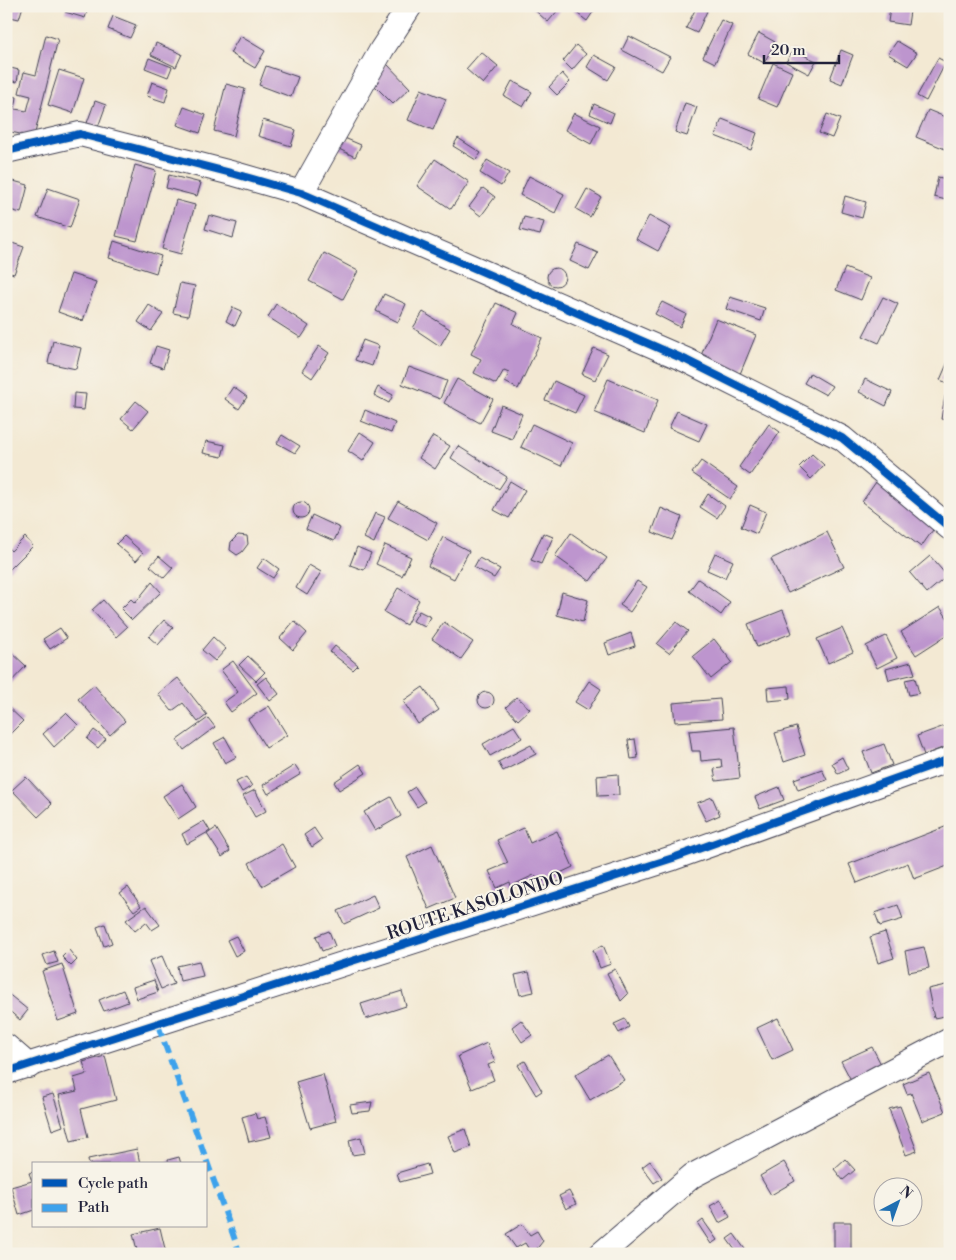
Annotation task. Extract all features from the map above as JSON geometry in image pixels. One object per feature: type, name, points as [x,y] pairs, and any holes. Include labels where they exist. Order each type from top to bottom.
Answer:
[{"type":"street","points":[[301,193],[382,49],[410,6]]},
{"type":"street","points":[[6,151],[80,134],[301,193],[686,360],[842,438],[950,528]]},
{"type":"street","name":"ROUTE KASOLONDO","points":[[6,1072],[673,858],[950,759]]},
{"type":"street","points":[[601,1254],[692,1176],[950,1040]]},
{"type":"street","points":[[6,1046],[29,1066]]},
{"type":"building","points":[[6,6],[23,6],[19,19],[6,16]]},
{"type":"building","points":[[67,6],[89,6],[85,18],[65,12]]},
{"type":"building","points":[[530,6],[557,6],[559,9],[548,22]]},
{"type":"building","points":[[576,6],[597,6],[587,21],[573,10]]},
{"type":"building","points":[[697,6],[707,11],[697,33],[686,28]]},
{"type":"building","points":[[890,8],[910,11],[908,25],[888,22]]},
{"type":"building","points":[[113,16],[136,25],[130,38],[108,29]]},
{"type":"building","points":[[721,20],[732,25],[715,63],[703,57]]},
{"type":"building","points":[[759,33],[775,42],[764,63],[748,54]]},
{"type":"building","points":[[46,35],[58,39],[34,137],[6,131],[6,95],[17,97],[15,109],[27,111],[31,96],[19,93],[24,72],[36,75]]},
{"type":"building","points":[[240,36],[265,51],[255,68],[230,53]]},
{"type":"building","points":[[629,36],[670,57],[662,71],[622,50]]},
{"type":"building","points":[[897,41],[917,53],[908,66],[888,54]]},
{"type":"building","points":[[156,43],[182,54],[176,67],[151,55]]},
{"type":"building","points":[[576,45],[586,54],[572,70],[563,61]]},
{"type":"building","points":[[793,50],[816,61],[809,74],[786,62]]},
{"type":"building","points":[[841,50],[853,55],[842,84],[830,79]]},
{"type":"building","points":[[481,52],[498,66],[483,84],[466,69]]},
{"type":"building","points":[[594,55],[616,67],[608,80],[587,67]]},
{"type":"building","points":[[149,58],[172,67],[168,77],[145,68]]},
{"type":"building","points":[[938,58],[946,62],[926,101],[917,96]]},
{"type":"building","points":[[773,63],[792,72],[777,107],[758,99]]},
{"type":"building","points":[[387,64],[410,88],[393,104],[370,81]]},
{"type":"building","points":[[266,66],[298,77],[291,97],[259,85]]},
{"type":"building","points":[[6,67],[19,70],[17,82],[6,79]]},
{"type":"building","points":[[59,70],[84,78],[73,113],[48,105]]},
{"type":"building","points":[[562,73],[570,82],[557,95],[549,87]]},
{"type":"building","points":[[512,81],[532,92],[523,107],[504,96]]},
{"type":"building","points":[[152,82],[169,88],[165,102],[147,96]]},
{"type":"building","points":[[226,84],[245,89],[234,136],[214,131]]},
{"type":"building","points":[[421,89],[446,99],[433,130],[408,120]]},
{"type":"building","points":[[95,101],[106,105],[98,127],[87,123]]},
{"type":"building","points":[[685,103],[697,107],[687,136],[675,132]]},
{"type":"building","points":[[594,104],[614,113],[610,123],[590,114]]},
{"type":"building","points":[[184,107],[206,115],[200,133],[177,125]]},
{"type":"building","points":[[928,110],[950,119],[950,151],[916,137]]},
{"type":"building","points":[[574,113],[600,126],[591,144],[565,130]]},
{"type":"building","points":[[827,114],[840,119],[832,138],[819,133]]},
{"type":"building","points":[[722,119],[757,133],[751,150],[715,136]]},
{"type":"building","points":[[263,120],[296,130],[291,146],[258,136]]},
{"type":"building","points":[[342,137],[361,145],[355,157],[337,148]]},
{"type":"building","points":[[458,138],[481,153],[476,160],[453,146]]},
{"type":"building","points":[[435,159],[469,182],[451,209],[417,186]]},
{"type":"building","points":[[487,160],[509,173],[501,186],[480,173]]},
{"type":"building","points":[[135,165],[156,171],[137,241],[116,236]]},
{"type":"building","points":[[169,175],[201,183],[197,196],[166,188]]},
{"type":"building","points":[[529,176],[564,194],[555,213],[520,195]]},
{"type":"building","points":[[938,177],[950,180],[950,201],[934,197]]},
{"type":"building","points":[[6,179],[28,185],[21,213],[6,209]]},
{"type":"building","points":[[48,188],[80,199],[70,228],[37,217]]},
{"type":"building","points":[[483,188],[495,197],[481,216],[469,207]]},
{"type":"building","points":[[587,189],[601,197],[590,217],[576,209]]},
{"type":"building","points":[[845,196],[866,202],[862,218],[841,212]]},
{"type":"building","points":[[176,200],[195,205],[181,254],[162,249]]},
{"type":"building","points":[[209,215],[237,223],[233,238],[205,229]]},
{"type":"building","points":[[649,216],[671,228],[658,251],[636,239]]},
{"type":"building","points":[[524,217],[544,222],[540,235],[520,230]]},
{"type":"building","points":[[6,241],[24,247],[14,274],[6,272]]},
{"type":"building","points":[[114,241],[161,256],[156,273],[109,258]]},
{"type":"building","points":[[578,244],[598,253],[589,270],[570,261]]},
{"type":"building","points":[[324,253],[358,271],[343,299],[309,281]]},
{"type":"building","points":[[556,268],[562,271],[565,277],[562,283],[556,286],[550,283],[547,277],[550,271]]},
{"type":"building","points":[[845,268],[870,278],[861,300],[836,290]]},
{"type":"building","points":[[71,274],[96,282],[83,321],[58,312]]},
{"type":"building","points":[[180,283],[195,286],[188,316],[173,313]]},
{"type":"building","points":[[384,294],[406,304],[398,322],[376,311]]},
{"type":"building","points":[[730,297],[765,308],[761,321],[726,309]]},
{"type":"building","points":[[883,297],[898,304],[879,343],[863,336]]},
{"type":"building","points":[[662,302],[686,314],[680,327],[655,314]]},
{"type":"building","points":[[496,303],[518,313],[513,324],[542,338],[518,389],[505,382],[509,372],[504,370],[496,384],[474,373],[481,359],[471,354]]},
{"type":"building","points":[[276,304],[309,326],[301,338],[268,317]]},
{"type":"building","points":[[149,305],[163,314],[151,331],[138,322]]},
{"type":"building","points":[[233,307],[242,311],[235,326],[226,321]]},
{"type":"building","points":[[423,312],[450,329],[440,346],[413,328]]},
{"type":"building","points":[[716,319],[756,335],[740,374],[700,358]]},
{"type":"building","points":[[363,340],[379,346],[372,366],[355,360]]},
{"type":"building","points":[[53,341],[81,348],[76,369],[48,363]]},
{"type":"building","points":[[156,346],[169,350],[163,368],[150,363]]},
{"type":"building","points":[[319,346],[329,353],[312,378],[302,371]]},
{"type":"building","points":[[594,348],[608,354],[595,380],[582,374]]},
{"type":"building","points":[[950,357],[950,384],[940,380]]},
{"type":"building","points":[[409,367],[447,381],[440,399],[402,384]]},
{"type":"building","points":[[810,373],[832,386],[826,395],[804,383]]},
{"type":"building","points":[[457,379],[493,399],[480,423],[444,403]]},
{"type":"building","points":[[608,379],[658,400],[645,433],[594,412]]},
{"type":"building","points":[[865,379],[892,392],[886,406],[859,392]]},
{"type":"building","points":[[554,381],[584,395],[575,413],[545,400]]},
{"type":"building","points":[[233,387],[247,397],[239,409],[225,399]]},
{"type":"building","points":[[378,387],[393,395],[389,403],[374,395]]},
{"type":"building","points":[[74,393],[86,394],[84,410],[73,409]]},
{"type":"building","points":[[945,396],[950,397],[950,421],[941,419]]},
{"type":"building","points":[[136,401],[148,411],[133,429],[121,419]]},
{"type":"building","points":[[501,405],[522,414],[512,439],[491,431]]},
{"type":"building","points":[[365,410],[395,423],[391,433],[361,421]]},
{"type":"building","points":[[677,411],[707,424],[699,441],[669,428]]},
{"type":"building","points":[[532,424],[572,443],[561,466],[521,447]]},
{"type":"building","points":[[769,424],[780,432],[750,475],[739,467]]},
{"type":"building","points":[[360,432],[375,442],[363,461],[348,451]]},
{"type":"building","points":[[282,435],[300,446],[295,453],[277,443]]},
{"type":"building","points":[[433,436],[450,446],[435,469],[419,458]]},
{"type":"building","points":[[206,441],[225,445],[222,457],[203,453]]},
{"type":"building","points":[[458,446],[507,477],[499,489],[451,458]]},
{"type":"building","points":[[812,454],[824,465],[811,479],[799,467]]},
{"type":"building","points":[[701,461],[738,487],[730,499],[692,473]]},
{"type":"building","points":[[510,481],[525,490],[509,518],[494,510]]},
{"type":"building","points":[[876,482],[935,527],[921,547],[862,502]]},
{"type":"building","points":[[708,494],[725,506],[717,518],[700,507]]},
{"type":"building","points":[[398,501],[437,523],[428,540],[388,518]]},
{"type":"building","points":[[298,502],[304,502],[309,507],[307,516],[298,518],[293,513],[293,507]]},
{"type":"building","points":[[750,505],[766,512],[757,534],[741,527]]},
{"type":"building","points":[[661,508],[682,517],[672,540],[652,532]]},
{"type":"building","points":[[375,513],[385,517],[374,543],[364,538]]},
{"type":"building","points":[[312,515],[340,528],[334,541],[306,529]]},
{"type":"building","points":[[827,532],[844,567],[788,593],[771,559]]},
{"type":"building","points":[[543,533],[553,537],[541,564],[531,560]]},
{"type":"building","points":[[571,533],[607,558],[590,581],[555,556]]},
{"type":"building","points":[[238,535],[247,536],[248,544],[237,555],[230,550],[231,542]]},
{"type":"building","points":[[124,536],[143,553],[136,561],[116,544]]},
{"type":"building","points":[[25,537],[33,546],[9,570],[6,567],[6,546],[11,551]]},
{"type":"building","points":[[443,537],[469,551],[454,579],[428,566]]},
{"type":"building","points":[[385,545],[411,557],[402,576],[376,564]]},
{"type":"building","points":[[357,547],[371,553],[364,570],[350,565]]},
{"type":"building","points":[[715,553],[733,561],[725,578],[707,570]]},
{"type":"building","points":[[159,556],[173,568],[164,578],[150,566]]},
{"type":"building","points":[[930,556],[947,576],[927,593],[910,573]]},
{"type":"building","points":[[264,558],[279,569],[273,578],[257,568]]},
{"type":"building","points":[[479,558],[500,569],[494,578],[474,567]]},
{"type":"building","points":[[309,565],[321,572],[307,595],[296,588]]},
{"type":"building","points":[[698,579],[730,602],[721,615],[689,591]]},
{"type":"building","points":[[637,581],[647,587],[630,612],[620,605]]},
{"type":"building","points":[[152,582],[161,592],[132,620],[121,609],[131,599],[135,603]]},
{"type":"building","points":[[398,588],[419,600],[406,625],[384,612]]},
{"type":"building","points":[[562,592],[588,600],[583,622],[557,615]]},
{"type":"building","points":[[103,600],[127,627],[116,637],[92,610]]},
{"type":"building","points":[[940,607],[950,622],[950,633],[916,655],[901,632]]},
{"type":"building","points":[[783,610],[792,633],[757,647],[748,624]]},
{"type":"building","points":[[419,611],[431,617],[425,627],[413,621]]},
{"type":"building","points":[[164,620],[173,628],[158,645],[149,637]]},
{"type":"building","points":[[294,621],[307,633],[293,650],[280,638]]},
{"type":"building","points":[[444,622],[473,642],[461,659],[432,639]]},
{"type":"building","points":[[676,622],[688,631],[669,653],[657,644]]},
{"type":"building","points":[[60,628],[67,638],[50,649],[43,639]]},
{"type":"building","points":[[842,628],[853,652],[828,663],[817,639]]},
{"type":"building","points":[[631,633],[635,646],[609,655],[605,643]]},
{"type":"building","points":[[886,636],[897,658],[877,668],[866,646]]},
{"type":"building","points":[[213,637],[226,649],[215,661],[202,650]]},
{"type":"building","points":[[714,639],[732,662],[711,679],[693,656]]},
{"type":"building","points":[[335,646],[358,665],[353,670],[330,652]]},
{"type":"building","points":[[8,649],[26,666],[6,687],[6,651]]},
{"type":"building","points":[[248,656],[265,672],[256,681],[239,665]]},
{"type":"building","points":[[233,661],[257,693],[231,712],[224,702],[238,692],[221,670]]},
{"type":"building","points":[[911,662],[915,674],[889,680],[886,669]]},
{"type":"building","points":[[266,677],[279,694],[270,701],[257,684]]},
{"type":"building","points":[[178,678],[207,715],[198,722],[183,703],[172,711],[158,694]]},
{"type":"building","points":[[915,678],[919,693],[909,695],[905,680]]},
{"type":"building","points":[[589,681],[601,689],[588,710],[575,702]]},
{"type":"building","points":[[94,685],[125,721],[110,735],[78,699]]},
{"type":"building","points":[[789,686],[790,699],[768,701],[767,688]]},
{"type":"building","points":[[423,687],[439,710],[418,724],[403,701]]},
{"type":"building","points":[[486,692],[494,700],[486,708],[478,700]]},
{"type":"building","points":[[517,697],[530,709],[518,720],[506,707]]},
{"type":"building","points":[[720,699],[722,719],[675,722],[673,703]]},
{"type":"building","points":[[6,705],[23,721],[6,738]]},
{"type":"building","points":[[269,706],[287,735],[266,748],[248,719]]},
{"type":"building","points":[[66,713],[78,725],[54,747],[43,734]]},
{"type":"building","points":[[208,718],[215,727],[184,750],[177,740]]},
{"type":"building","points":[[950,724],[950,745],[924,755],[917,736]]},
{"type":"building","points":[[514,726],[522,738],[490,756],[483,744]]},
{"type":"building","points":[[734,727],[740,778],[716,781],[714,769],[722,768],[721,759],[701,761],[700,751],[692,751],[689,731]]},
{"type":"building","points":[[796,727],[805,755],[784,762],[775,733]]},
{"type":"building","points":[[94,730],[106,739],[98,748],[87,739]]},
{"type":"building","points":[[225,737],[236,757],[225,763],[214,743]]},
{"type":"building","points":[[635,739],[638,758],[631,759],[628,740]]},
{"type":"building","points":[[884,744],[892,765],[871,773],[863,752]]},
{"type":"building","points":[[531,745],[536,754],[503,771],[498,762]]},
{"type":"building","points":[[842,757],[848,769],[838,774],[832,763]]},
{"type":"building","points":[[360,764],[366,773],[339,790],[334,782]]},
{"type":"building","points":[[295,765],[301,774],[268,794],[263,785]]},
{"type":"building","points":[[822,769],[827,780],[798,790],[794,779]]},
{"type":"building","points":[[618,774],[619,795],[598,796],[597,776]]},
{"type":"building","points":[[26,777],[52,804],[38,817],[12,790]]},
{"type":"building","points":[[246,777],[252,786],[242,792],[236,782]]},
{"type":"building","points":[[182,784],[196,807],[178,819],[163,796]]},
{"type":"building","points":[[415,787],[425,802],[417,807],[407,792]]},
{"type":"building","points":[[779,787],[784,800],[760,809],[755,797]]},
{"type":"building","points":[[255,790],[266,811],[255,817],[243,796]]},
{"type":"building","points":[[391,797],[401,816],[375,831],[364,812]]},
{"type":"building","points":[[712,797],[720,815],[706,821],[697,803]]},
{"type":"building","points":[[204,821],[210,831],[187,844],[182,834]]},
{"type":"building","points":[[950,825],[950,865],[914,879],[908,863],[857,883],[849,864]]},
{"type":"building","points":[[216,828],[230,851],[222,857],[207,834]]},
{"type":"building","points":[[314,828],[322,840],[312,847],[304,835]]},
{"type":"building","points":[[524,828],[530,843],[557,831],[573,867],[541,882],[534,875],[511,886],[510,882],[497,888],[489,871],[508,863],[497,840]]},
{"type":"building","points":[[282,844],[295,867],[262,886],[249,863]]},
{"type":"building","points":[[432,845],[455,898],[429,909],[407,857]]},
{"type":"building","points":[[128,887],[141,906],[134,911],[120,893]]},
{"type":"building","points":[[373,895],[379,908],[344,924],[338,911]]},
{"type":"building","points":[[898,905],[903,919],[880,926],[875,913]]},
{"type":"building","points":[[146,906],[160,925],[152,930],[146,922],[135,931],[126,920]]},
{"type":"building","points":[[105,924],[112,943],[104,946],[97,927]]},
{"type":"building","points":[[329,931],[335,946],[322,951],[316,936]]},
{"type":"building","points":[[885,932],[894,958],[878,963],[870,937]]},
{"type":"building","points":[[236,936],[244,951],[235,956],[227,940]]},
{"type":"building","points":[[603,945],[611,964],[600,968],[593,950]]},
{"type":"building","points":[[924,947],[929,968],[909,972],[905,951]]},
{"type":"building","points":[[69,950],[77,960],[71,966],[62,957]]},
{"type":"building","points":[[54,951],[58,962],[47,965],[43,955]]},
{"type":"building","points":[[162,956],[174,984],[161,989],[149,961]]},
{"type":"building","points":[[199,961],[203,976],[180,981],[177,966]]},
{"type":"building","points":[[62,964],[78,1014],[58,1021],[42,971]]},
{"type":"building","points":[[615,969],[628,994],[621,1001],[607,973]]},
{"type":"building","points":[[529,972],[534,992],[520,995],[515,975]]},
{"type":"building","points":[[154,980],[158,992],[137,999],[133,987]]},
{"type":"building","points":[[950,984],[950,1015],[934,1018],[928,989]]},
{"type":"building","points":[[123,990],[128,1002],[104,1011],[99,1000]]},
{"type":"building","points":[[402,991],[406,1006],[366,1019],[361,1004]]},
{"type":"building","points":[[6,992],[28,1010],[20,1020],[6,1008]]},
{"type":"building","points":[[778,1018],[793,1050],[772,1060],[757,1028]]},
{"type":"building","points":[[625,1019],[629,1027],[619,1033],[614,1024]]},
{"type":"building","points":[[521,1020],[532,1035],[522,1042],[512,1027]]},
{"type":"building","points":[[487,1043],[495,1062],[488,1065],[494,1080],[472,1089],[458,1056]]},
{"type":"building","points":[[872,1047],[882,1066],[851,1080],[841,1061]]},
{"type":"building","points":[[608,1055],[624,1080],[590,1100],[575,1075]]},
{"type":"building","points":[[105,1056],[116,1100],[81,1109],[88,1137],[71,1141],[59,1095],[77,1091],[74,1078],[87,1074],[83,1062]]},
{"type":"building","points":[[525,1061],[542,1091],[536,1095],[518,1065]]},
{"type":"building","points":[[929,1073],[945,1112],[922,1121],[911,1093],[907,1094],[903,1084]]},
{"type":"building","points":[[323,1074],[336,1121],[310,1128],[296,1082]]},
{"type":"building","points":[[53,1094],[63,1126],[52,1130],[42,1097]]},
{"type":"building","points":[[372,1102],[370,1111],[352,1113],[350,1105]]},
{"type":"building","points":[[900,1106],[917,1151],[906,1155],[889,1109]]},
{"type":"building","points":[[255,1113],[257,1119],[265,1117],[271,1137],[249,1142],[242,1117]]},
{"type":"building","points":[[465,1129],[471,1147],[455,1153],[448,1136]]},
{"type":"building","points":[[361,1137],[365,1153],[352,1155],[349,1140]]},
{"type":"building","points":[[137,1149],[140,1162],[89,1162],[88,1159]]},
{"type":"building","points":[[179,1157],[180,1162],[168,1162],[168,1160]]},
{"type":"building","points":[[845,1159],[855,1170],[843,1180],[834,1169]]},
{"type":"building","points":[[650,1161],[662,1178],[654,1183],[642,1167]]},
{"type":"building","points":[[784,1162],[795,1181],[771,1195],[760,1176]]},
{"type":"building","points":[[427,1164],[430,1174],[400,1182],[397,1173]]},
{"type":"building","points":[[32,1181],[32,1211],[19,1215],[11,1187]]},
{"type":"building","points":[[569,1191],[576,1204],[566,1209],[559,1196]]},
{"type":"building","points":[[721,1200],[730,1217],[719,1223],[710,1206]]},
{"type":"building","points":[[703,1220],[717,1240],[711,1244],[698,1224]]},
{"type":"building","points":[[834,1222],[851,1222],[851,1254],[834,1254]]},
{"type":"building","points":[[522,1224],[530,1235],[537,1231],[543,1241],[535,1251],[537,1254],[532,1254],[525,1243],[516,1248],[506,1234]]},
{"type":"building","points":[[160,1228],[166,1253],[138,1254],[133,1234]]},
{"type":"building","points":[[734,1234],[747,1252],[744,1254],[738,1254],[727,1239]]},
{"type":"marked path","points":[[158,1025],[207,1162]]},
{"type":"marked path","points":[[208,1165],[240,1254]]},
{"type":"cycle path","points":[[6,151],[80,134],[301,193],[686,360],[842,438],[950,528]]},
{"type":"cycle path","points":[[6,1072],[673,858],[950,759]]}]
